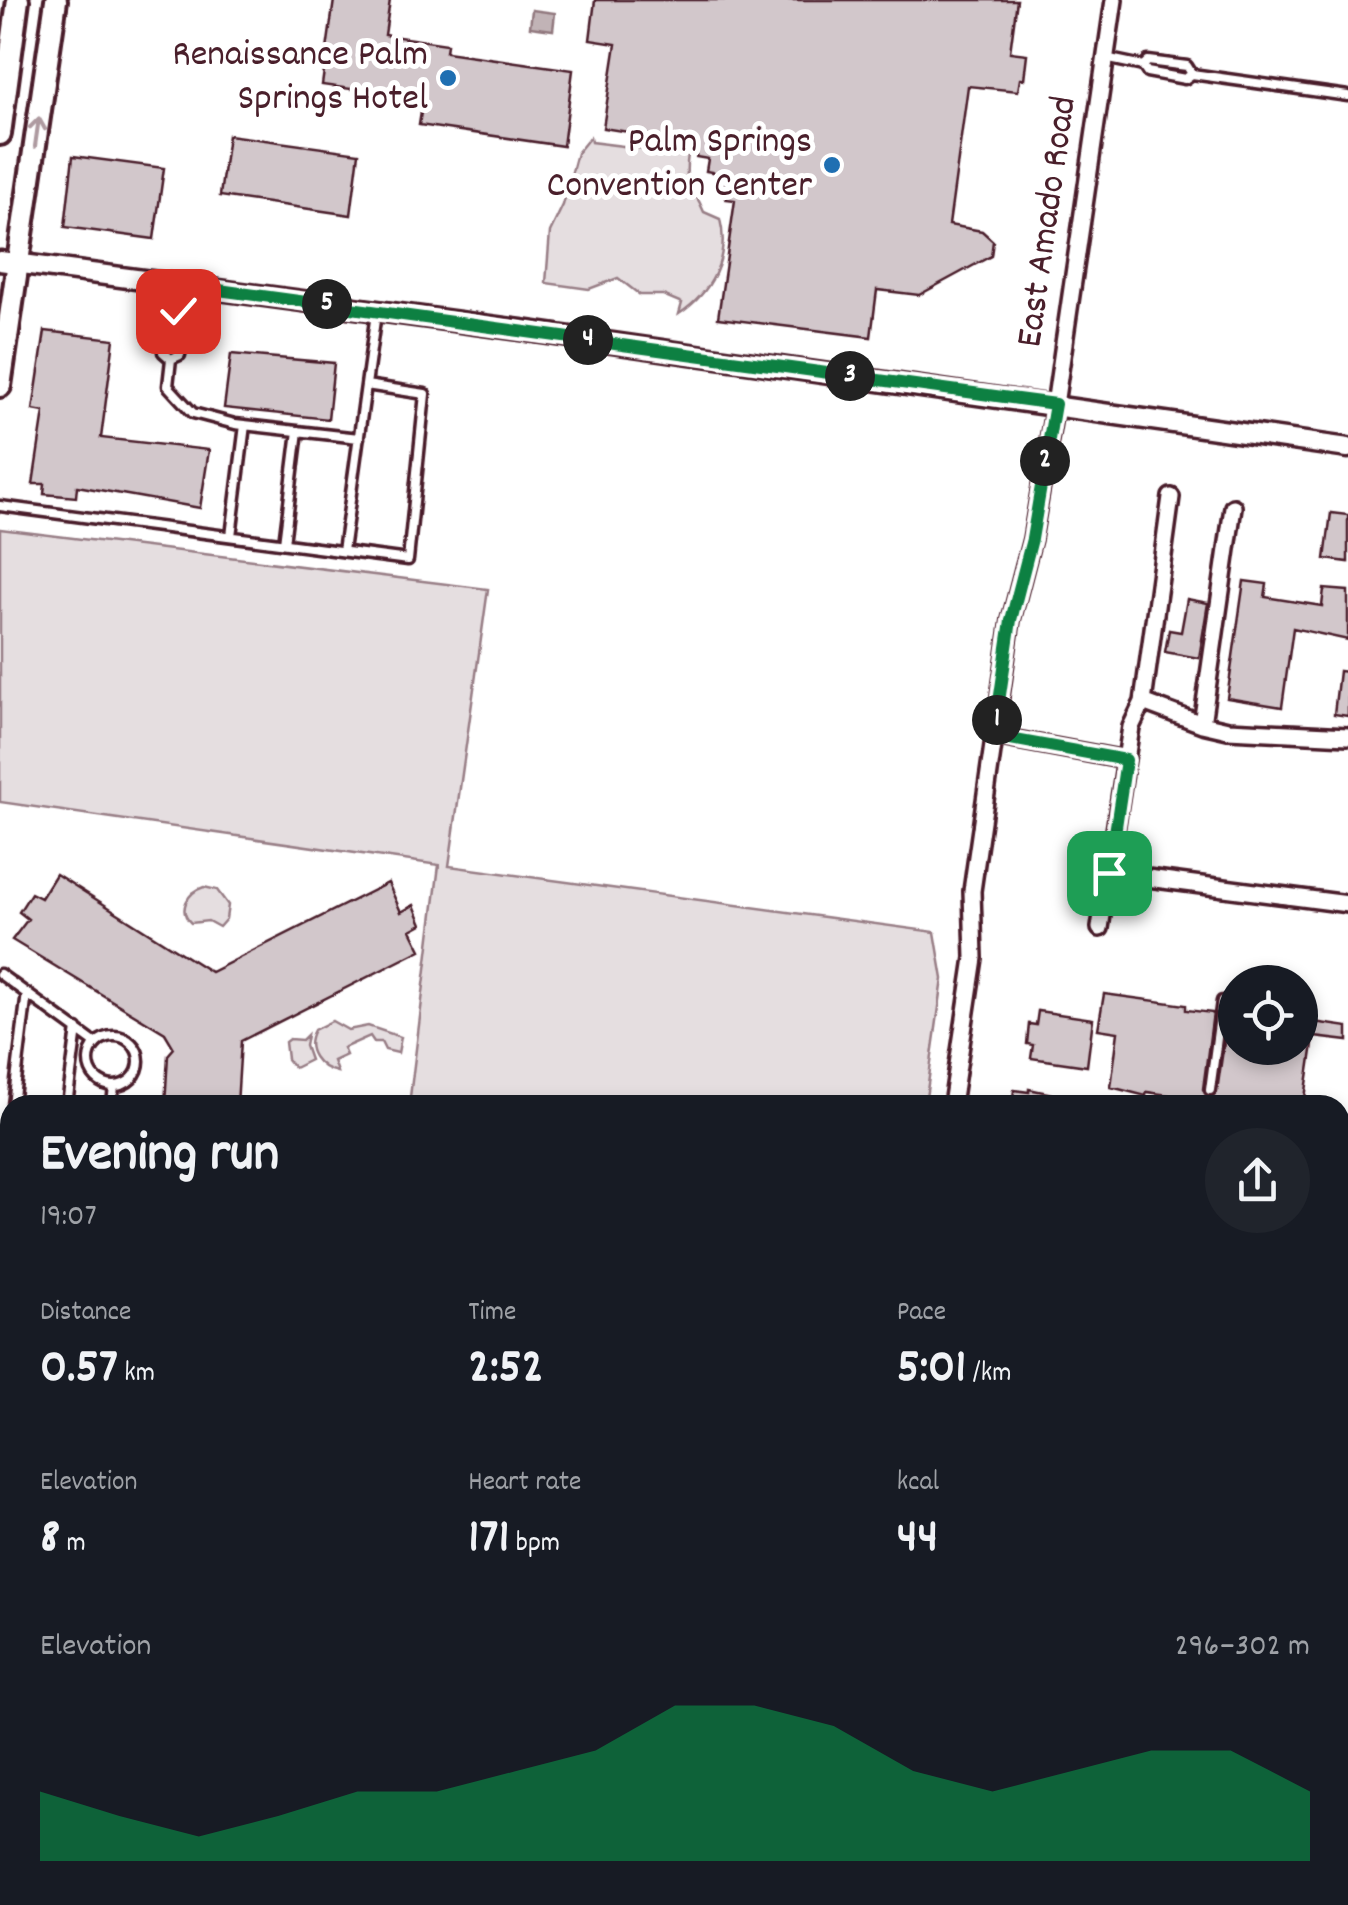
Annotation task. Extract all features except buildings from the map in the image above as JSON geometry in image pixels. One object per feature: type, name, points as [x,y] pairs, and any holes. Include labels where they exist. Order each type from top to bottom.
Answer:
[{"type":"main road","points":[[0,134],[18,0]]},
{"type":"main road","points":[[0,386],[9,262],[56,0]]},
{"type":"street","name":"East Amado Road","points":[[953,1095],[974,958],[972,891],[1011,620],[1032,539],[1055,404],[1114,0]]},
{"type":"street","points":[[9,262],[1055,404],[1348,448]]},
{"type":"street","points":[[1100,928],[1131,727],[1144,702],[1171,496]]},
{"type":"street","points":[[1202,724],[1233,507]]},
{"type":"street","points":[[1144,702],[1228,730],[1348,736]]},
{"type":"street","points":[[994,736],[1126,760]]},
{"type":"street","points":[[1109,873],[1348,904]]},
{"type":"lane","points":[[1106,58],[1166,76],[1185,78],[1192,74],[1348,96]]},
{"type":"lane","points":[[171,359],[163,352],[168,329],[176,324],[182,285]]},
{"type":"lane","points":[[344,551],[376,311]]},
{"type":"lane","points":[[171,359],[180,355],[185,329],[176,324]]},
{"type":"lane","points":[[171,359],[168,386],[193,413],[244,425],[359,438]]},
{"type":"lane","points":[[0,506],[408,560],[425,394],[366,385]]},
{"type":"lane","points":[[231,536],[244,425]]},
{"type":"lane","points":[[284,544],[298,432]]},
{"type":"lane","points":[[0,974],[96,1044]]},
{"type":"lane","points":[[13,1095],[27,993]]},
{"type":"lane","points":[[67,1095],[77,1028]]},
{"type":"lane","points":[[1210,1090],[1218,1031]]},
{"type":"lane","points":[[118,1036],[132,1044],[138,1066],[130,1081],[114,1086],[98,1080],[90,1059],[96,1044],[118,1036]]},
{"type":"lane","points":[[113,1095],[114,1086]]},
{"type":"shaded area","points":[[532,10],[555,13],[553,30],[530,27]]},
{"type":"shaded area","points":[[590,137],[591,142],[688,154],[688,181],[704,212],[720,219],[722,247],[709,285],[679,314],[682,303],[663,295],[640,295],[618,278],[589,289],[546,283],[550,232],[563,205],[577,153]]},
{"type":"shaded area","points":[[0,529],[488,589],[449,866],[935,932],[943,979],[926,1095],[410,1095],[439,865],[0,802]]},
{"type":"shaded area","points":[[204,887],[217,890],[228,905],[226,919],[219,927],[208,921],[191,923],[185,913],[189,897]]},
{"type":"shaded area","points":[[332,1021],[348,1030],[368,1026],[401,1037],[398,1053],[385,1050],[381,1042],[374,1042],[370,1036],[343,1048],[346,1055],[333,1061],[337,1072],[330,1070],[314,1057],[310,1044],[314,1030]]},
{"type":"shaded area","points":[[307,1035],[305,1046],[310,1060],[294,1068],[287,1059],[285,1042],[302,1040]]},
{"type":"place","name":"Renaissance Palm Springs Hotel","points":[[448,78]]},
{"type":"place","name":"Palm Springs Convention Center","points":[[832,165]]},
{"type":"route","points":[[178,311],[182,285],[1055,404],[1032,539],[1011,620],[994,736],[1126,760],[1109,873]]}]
